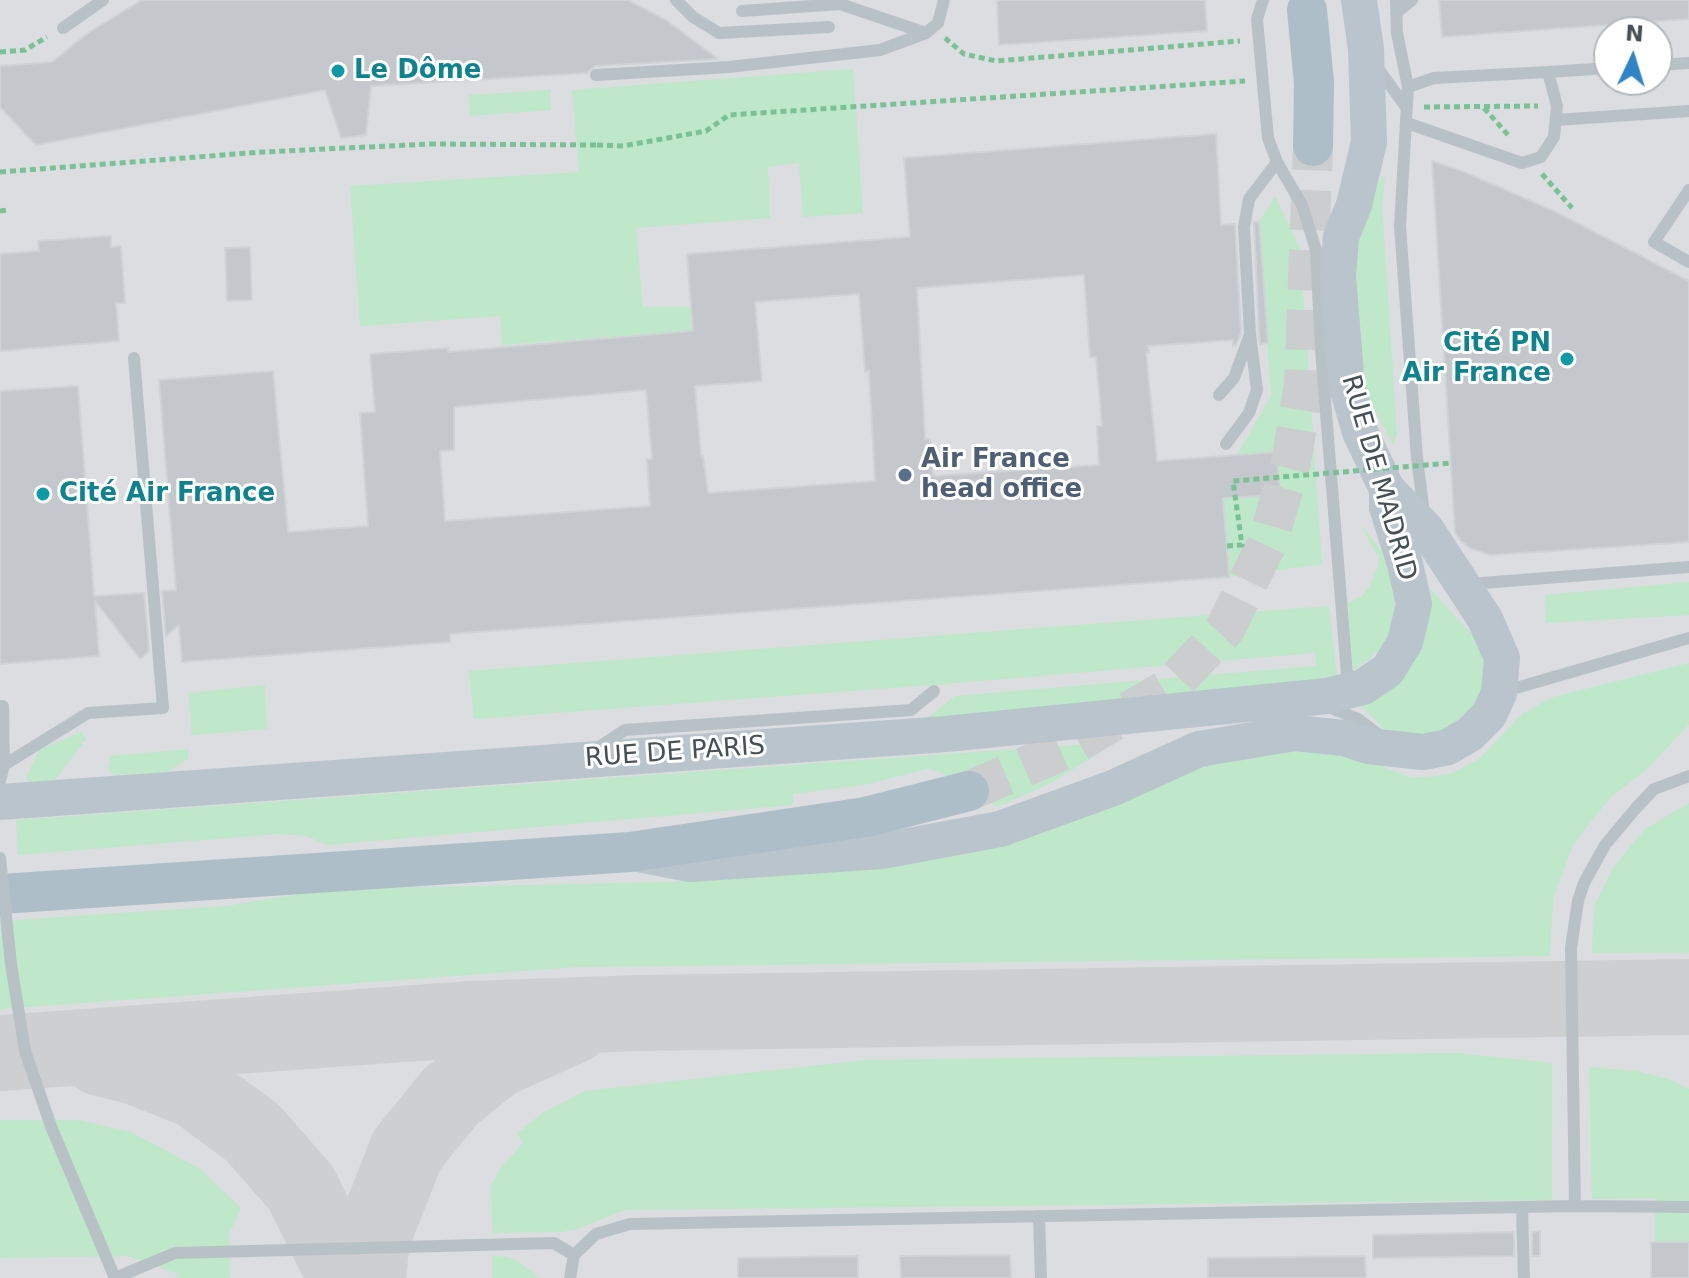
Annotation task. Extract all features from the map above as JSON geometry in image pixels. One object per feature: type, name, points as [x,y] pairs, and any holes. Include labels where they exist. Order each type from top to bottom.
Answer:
[{"type":"main road","points":[[1307,10],[1314,83],[1313,146]]},
{"type":"main road","points":[[0,894],[630,852],[866,817],[969,791]]},
{"type":"street","name":"RUE DE MADRID","points":[[1349,691],[1363,687],[1388,670],[1405,642],[1414,604],[1387,507],[1387,489],[1360,432],[1347,387],[1338,276],[1341,237],[1354,205],[1369,142],[1366,49],[1359,0]]},
{"type":"street","points":[[630,852],[690,864],[882,851],[1000,829],[1113,788],[1199,749],[1295,733],[1423,752],[1448,747],[1470,734],[1489,715],[1499,693],[1502,658],[1485,619],[1426,529],[1387,489]]},
{"type":"street","name":"RUE DE PARIS","points":[[0,802],[946,734],[1300,699],[1349,691]]},
{"type":"lane","points":[[63,28],[103,0]]},
{"type":"lane","points":[[676,0],[693,17],[719,33],[829,27]]},
{"type":"lane","points":[[596,75],[729,67],[880,50],[926,33],[938,23],[944,0]]},
{"type":"lane","points":[[1263,0],[1257,19],[1257,39],[1268,138],[1277,162],[1302,205],[1316,250],[1321,350],[1349,691]]},
{"type":"lane","points":[[1412,0],[1396,7],[1397,33],[1408,87],[1400,226],[1417,458],[1426,529]]},
{"type":"lane","points":[[742,11],[840,4],[926,33]]},
{"type":"lane","points":[[1366,49],[1406,107]]},
{"type":"lane","points":[[1408,87],[1434,78],[1593,69]]},
{"type":"lane","points":[[1407,123],[1522,163],[1541,157],[1554,137],[1556,120],[1557,106],[1548,72]]},
{"type":"lane","points":[[1556,120],[1689,111]]},
{"type":"lane","points":[[1226,444],[1249,413],[1257,390],[1250,334],[1244,227],[1249,199],[1277,162]]},
{"type":"lane","points":[[1689,190],[1654,242],[1689,262]]},
{"type":"lane","points":[[1219,395],[1234,378],[1250,334]]},
{"type":"lane","points":[[4,765],[88,713],[163,708],[134,358]]},
{"type":"lane","points":[[1462,584],[1689,567]]},
{"type":"lane","points":[[1499,693],[1689,638]]},
{"type":"lane","points":[[580,760],[625,730],[911,710],[934,691]]},
{"type":"lane","points":[[1300,699],[1358,719],[1394,747]]},
{"type":"lane","points":[[0,706],[3,706],[4,765],[0,781]]},
{"type":"lane","points":[[1575,1206],[1571,948],[1578,901],[1584,883],[1605,845],[1636,808],[1654,789],[1687,777]]},
{"type":"lane","points":[[0,858],[11,964],[25,1051],[52,1129],[115,1278],[175,1253],[554,1243],[574,1255]]},
{"type":"lane","points":[[570,1278],[574,1255],[596,1234],[630,1224],[1575,1206],[1689,1207]]},
{"type":"lane","points":[[1522,1208],[1524,1278]]},
{"type":"lane","points":[[1039,1216],[1041,1278]]},
{"type":"path","points":[[938,23],[946,40],[964,54],[996,61],[1257,39]]},
{"type":"path","points":[[0,52],[25,50]]},
{"type":"path","points":[[0,172],[263,152],[430,144],[623,146],[706,131],[729,115],[1261,80]]},
{"type":"path","points":[[1406,107],[1557,106]]},
{"type":"path","points":[[0,211],[8,210]]},
{"type":"path","points":[[1227,546],[1242,545],[1233,481],[1451,463]]},
{"type":"shaded area","points":[[0,0],[1689,0],[1689,1278],[0,1278]]},
{"type":"green space","points":[[853,69],[863,213],[803,217],[799,163],[768,167],[770,218],[636,228],[643,307],[691,307],[692,331],[502,345],[500,316],[360,326],[350,186],[579,172],[572,90]]},
{"type":"green space","points":[[550,90],[551,110],[470,116],[469,95]]},
{"type":"green space","points":[[1385,174],[1382,206],[1397,434],[1393,445],[1363,388],[1354,241],[1372,191]]},
{"type":"green space","points":[[1275,196],[1300,249],[1322,564],[1229,577],[1223,499],[1279,495],[1237,455],[1271,396],[1259,222]]},
{"type":"green space","points":[[1360,523],[1383,553],[1396,588],[1392,626],[1385,642],[1372,657],[1353,670],[1348,603],[1360,598],[1369,588],[1378,567],[1378,557]]},
{"type":"green space","points":[[1689,582],[1689,615],[1546,623],[1545,595]]},
{"type":"green space","points":[[1430,589],[1475,638],[1484,660],[1481,699],[1448,735],[1395,735],[1383,728],[1360,704],[1427,621]]},
{"type":"green space","points":[[1329,606],[1337,677],[920,724],[955,696],[1316,666],[1315,653],[474,719],[469,671]]},
{"type":"green space","points":[[1689,663],[1689,724],[1647,769],[1609,799],[1573,845],[1553,899],[1550,956],[578,967],[0,1009],[0,921],[226,906],[330,889],[673,882],[764,873],[1284,745],[1357,756],[1412,778],[1436,776],[1452,773],[1480,758],[1522,714],[1553,697]]},
{"type":"green space","points":[[265,685],[267,729],[192,735],[188,693]]},
{"type":"green space","points":[[81,732],[86,739],[52,784],[32,785],[26,778],[39,750]]},
{"type":"green space","points":[[1117,742],[1049,784],[997,807],[940,772],[927,769],[864,785],[793,794],[793,805],[327,845],[307,836],[278,834],[18,855],[16,820]]},
{"type":"green space","points":[[189,749],[188,759],[167,772],[112,775],[108,767],[111,756]]},
{"type":"green space","points":[[1689,803],[1689,953],[1592,953],[1594,907],[1613,868],[1645,829]]},
{"type":"green space","points":[[1457,1053],[1552,1063],[1552,1200],[625,1210],[562,1232],[492,1233],[491,1185],[523,1143],[517,1133],[544,1112],[585,1091],[866,1060]]},
{"type":"green space","points":[[1589,1067],[1637,1071],[1669,1079],[1689,1089],[1689,1278],[1656,1278],[1655,1198],[1592,1199]]},
{"type":"green space","points":[[0,1120],[79,1120],[131,1132],[199,1168],[241,1208],[229,1234],[230,1278],[176,1278],[178,1274],[127,1256],[0,1258]]},
{"type":"green space","points":[[492,1256],[518,1261],[539,1278],[492,1278]]},
{"type":"building","name":"Le Dôme","points":[[142,0],[628,0],[666,20],[718,59],[595,66],[587,73],[371,86],[366,135],[341,138],[325,90],[36,145],[0,107],[0,66],[52,62],[88,33]]},
{"type":"building","points":[[997,0],[1205,0],[1207,31],[999,45]]},
{"type":"building","points":[[1439,0],[1689,0],[1689,19],[1673,20],[1673,16],[1593,16],[1593,26],[1442,37]]},
{"type":"building","points":[[1216,134],[1221,225],[1235,224],[1241,333],[1233,346],[1233,340],[1148,346],[1149,352],[1146,352],[1157,461],[1277,452],[1280,495],[1223,498],[1229,577],[450,634],[450,642],[182,662],[179,625],[166,636],[162,591],[176,590],[159,380],[273,371],[288,532],[368,526],[360,413],[375,412],[370,354],[448,348],[448,352],[693,331],[687,254],[910,237],[904,158]],"holes":[[[1084,275],[1090,357],[1096,357],[1102,426],[1097,426],[1099,465],[933,476],[930,439],[925,439],[917,288]],[[859,294],[865,372],[869,371],[875,481],[708,493],[701,456],[695,386],[762,381],[755,302]],[[646,390],[652,459],[647,460],[650,506],[445,521],[440,451],[454,450],[454,407]]]},
{"type":"building","name":"Cité PN Air France","points":[[1432,161],[1556,212],[1689,281],[1689,542],[1490,555],[1461,541],[1455,532]]},
{"type":"building","points":[[1254,222],[1259,222],[1268,343],[1260,344],[1259,333]]},
{"type":"building","points":[[111,236],[111,247],[121,246],[125,303],[116,303],[119,341],[0,351],[0,254],[39,251],[38,241]]},
{"type":"building","points":[[250,247],[252,300],[227,301],[225,248]]},
{"type":"building","name":"Cité Air France","points":[[78,386],[94,596],[144,593],[149,651],[140,659],[95,601],[99,656],[0,664],[0,391]]},
{"type":"building","points":[[1540,1231],[1540,1256],[1532,1256],[1532,1232]]},
{"type":"building","points":[[1514,1232],[1514,1256],[1373,1258],[1373,1235]]},
{"type":"building","points":[[1651,1242],[1689,1242],[1689,1278],[1651,1278]]},
{"type":"building","points":[[1010,1255],[1011,1278],[901,1278],[900,1256]]},
{"type":"building","points":[[858,1256],[858,1278],[738,1278],[738,1258]]},
{"type":"building","points":[[1365,1256],[1366,1278],[1208,1278],[1208,1258]]},
{"type":"taxiway","points":[[0,1053],[472,1019],[639,1013],[1689,997]]},
{"type":"taxiway","points":[[368,1278],[371,1247],[378,1224],[407,1150],[451,1096],[496,1060],[574,1025]]},
{"type":"taxiway","points":[[100,1058],[136,1067],[195,1090],[253,1133],[301,1188],[346,1278]]},
{"type":"tunnel","points":[[969,791],[1066,749],[1169,688],[1225,629],[1268,541],[1291,462],[1304,385],[1313,146]]},
{"type":"place","name":"Le Dôme","points":[[338,71]]},
{"type":"place","name":"Cité PN Air France","points":[[1567,359]]},
{"type":"place","name":"Air France head office","points":[[905,475]]},
{"type":"place","name":"Cité Air France","points":[[43,494]]}]
